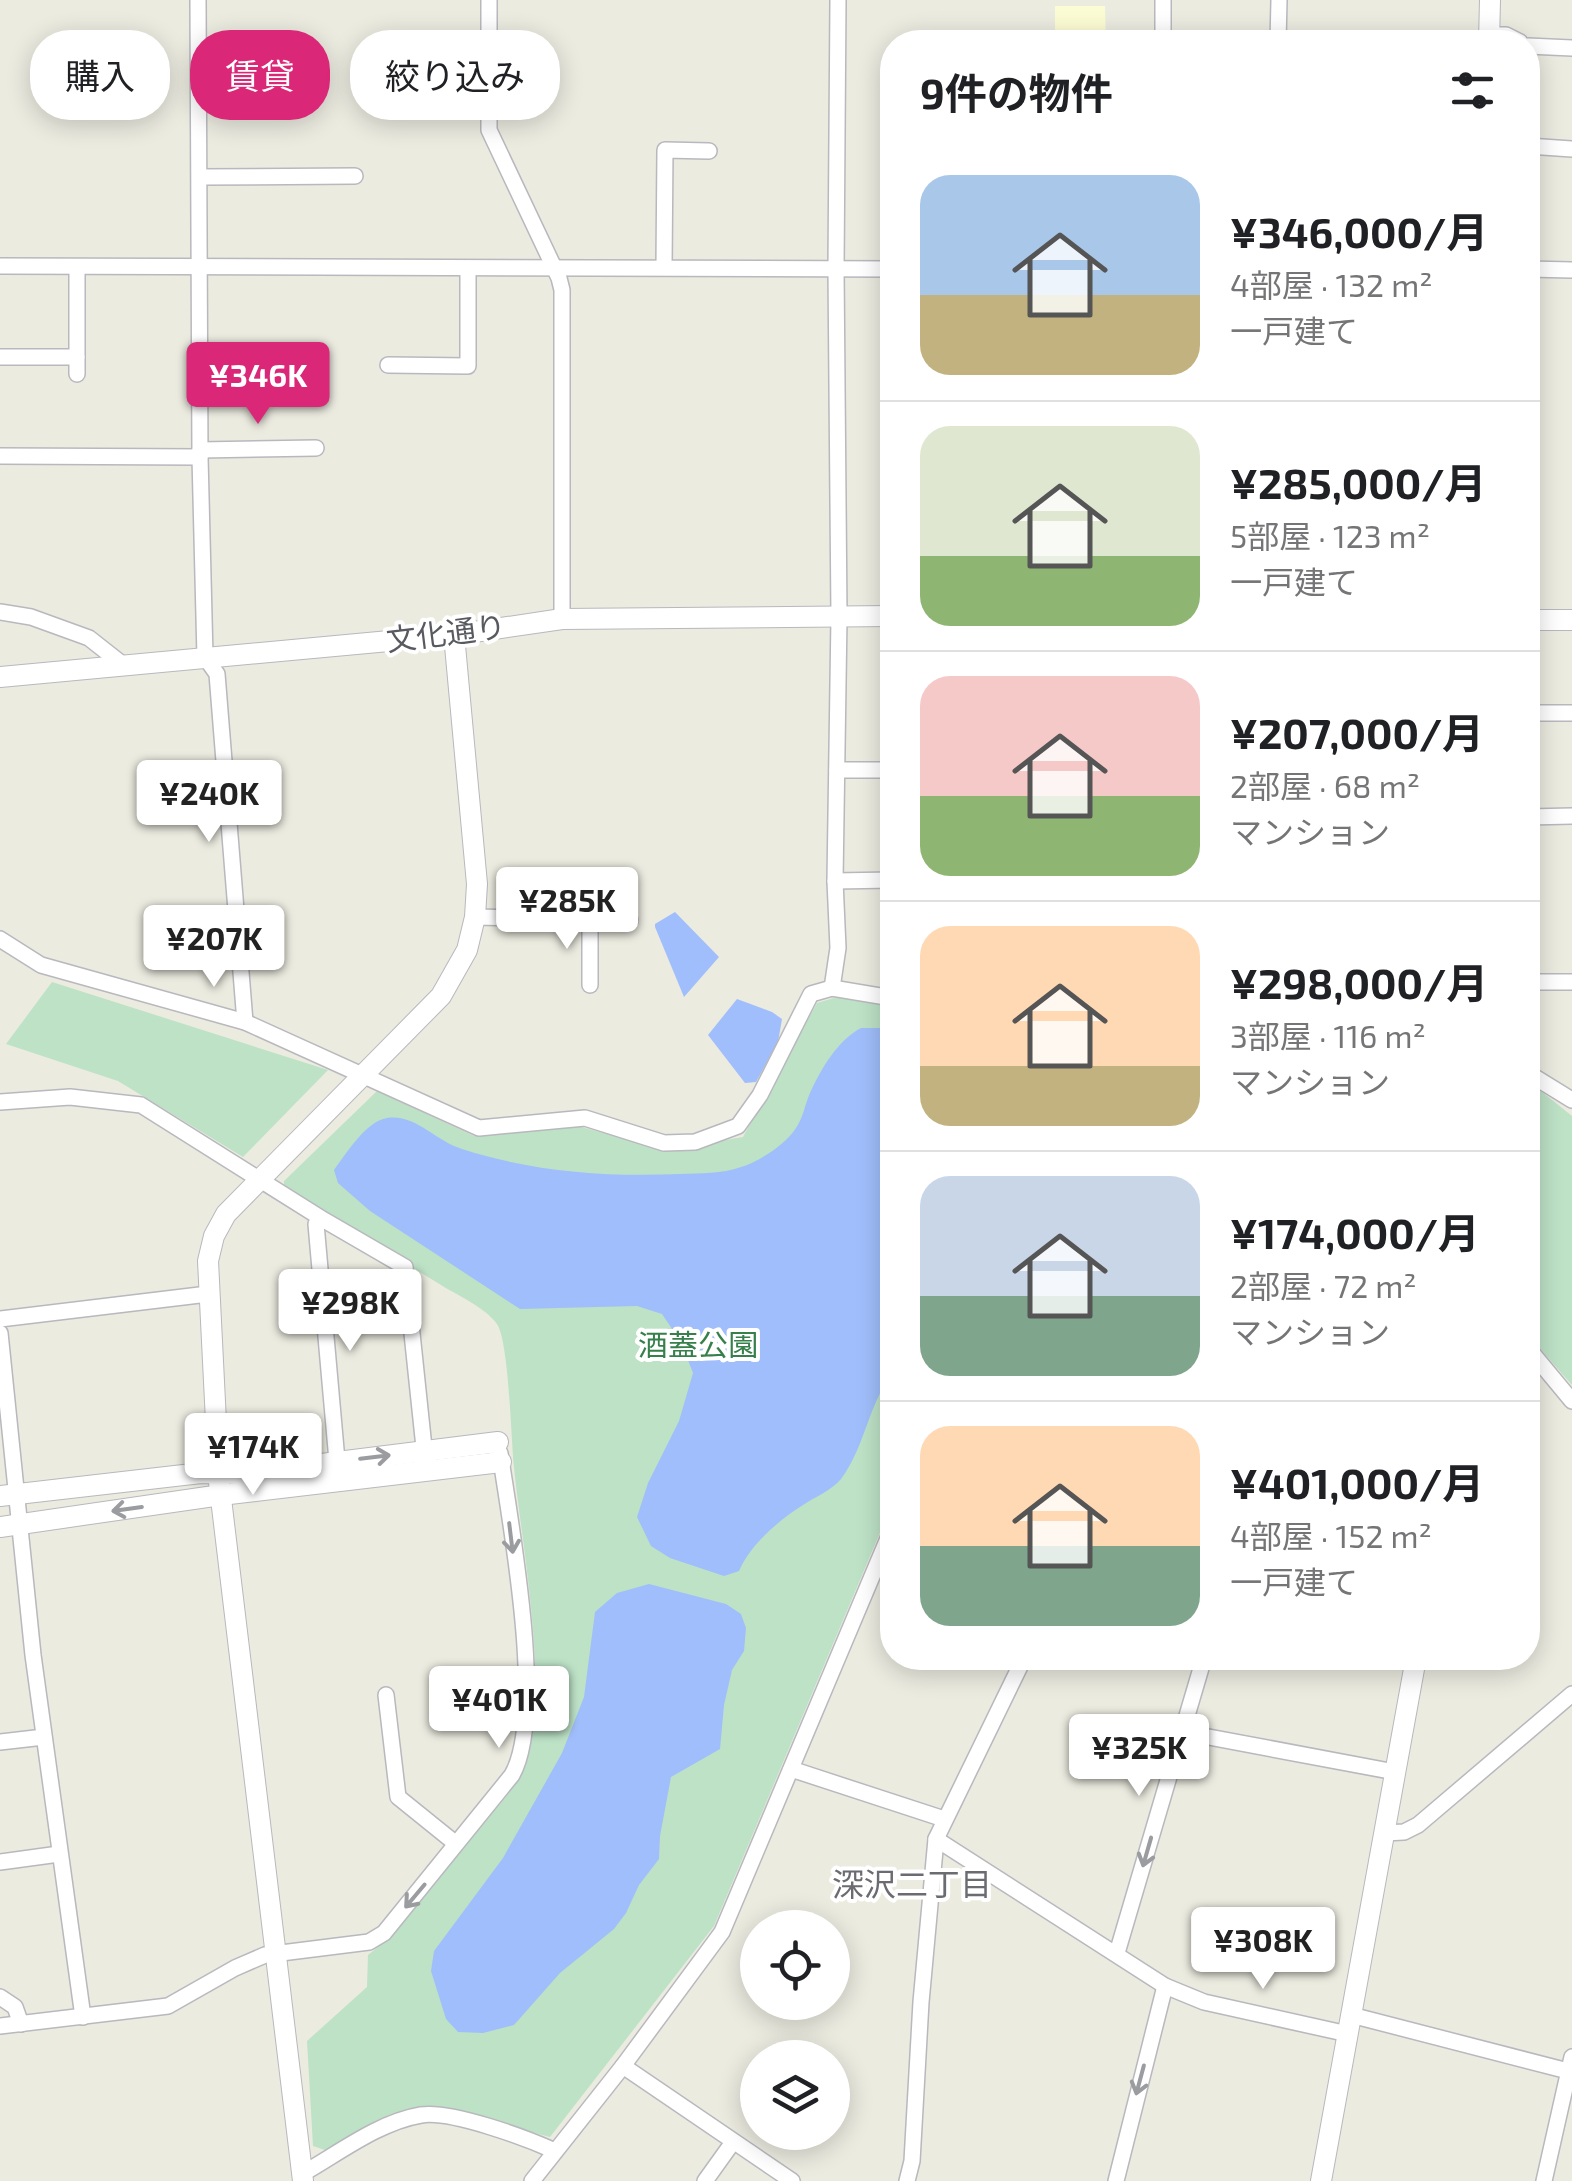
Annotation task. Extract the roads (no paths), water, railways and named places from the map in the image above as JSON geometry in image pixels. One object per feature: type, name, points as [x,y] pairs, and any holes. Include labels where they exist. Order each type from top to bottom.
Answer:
[{"type":"street","points":[[198,0],[205,656],[217,674],[246,1022]]},
{"type":"street","points":[[488,0],[489,130],[562,290],[562,619]]},
{"type":"street","points":[[832,988],[838,948],[838,0]]},
{"type":"street","points":[[1163,0],[1163,30]]},
{"type":"street","points":[[1278,30],[1279,0]]},
{"type":"street","points":[[1490,0],[1490,30]]},
{"type":"street","points":[[1540,47],[1572,48]]},
{"type":"street","points":[[1540,147],[1572,149]]},
{"type":"street","points":[[664,267],[665,150],[709,151]]},
{"type":"street","points":[[200,176],[355,176]]},
{"type":"street","points":[[0,266],[880,269]]},
{"type":"street","points":[[0,357],[78,366],[77,267]]},
{"type":"street","points":[[388,365],[468,366],[468,268]]},
{"type":"street","points":[[1540,269],[1572,270]]},
{"type":"street","points":[[0,456],[200,454],[316,448]]},
{"type":"street","points":[[0,612],[31,616],[90,638],[122,664]]},
{"type":"street","name":"文化通り","points":[[0,678],[454,635],[562,619],[880,616]]},
{"type":"street","points":[[1540,620],[1572,620]]},
{"type":"street","points":[[454,635],[475,858],[475,917],[467,950],[449,984],[364,1076],[226,1214],[214,1236],[208,1261],[208,1294],[220,1484],[303,2178],[390,2125],[426,2114],[491,2128],[556,2151]]},
{"type":"street","points":[[1540,713],[1572,713]]},
{"type":"street","points":[[837,770],[880,770]]},
{"type":"street","points":[[1540,817],[1572,816]]},
{"type":"street","points":[[835,881],[880,880]]},
{"type":"street","points":[[475,917],[630,920]]},
{"type":"street","points":[[590,919],[590,985]]},
{"type":"street","points":[[0,939],[41,965],[246,1022],[480,1128],[585,1118],[664,1143],[695,1142],[738,1126],[760,1095],[811,994],[832,988],[880,996]]},
{"type":"street","points":[[1540,982],[1572,982]]},
{"type":"street","points":[[1540,1080],[1572,1100]]},
{"type":"street","points":[[0,1102],[70,1097],[142,1105],[320,1218],[405,1266],[425,1461]]},
{"type":"street","points":[[320,1218],[316,1224],[338,1472]]},
{"type":"street","points":[[0,1319],[208,1294]]},
{"type":"street","points":[[0,1333],[9,1526],[44,1737],[83,2017]]},
{"type":"street","points":[[1540,1362],[1572,1401]]},
{"type":"street","points":[[0,2026],[168,2006],[246,1962],[275,1954],[370,1942],[384,1933],[512,1775],[523,1752],[526,1725],[524,1634],[500,1452],[338,1472],[242,1474],[220,1484],[9,1526]]},
{"type":"street","points":[[8,1495],[201,1473],[220,1484]]},
{"type":"street","points":[[532,2181],[624,2066],[722,1932],[880,1557]]},
{"type":"street","points":[[906,2181],[913,2148],[936,1839],[1018,1670]]},
{"type":"street","points":[[1116,1954],[1200,1670]]},
{"type":"street","points":[[1321,2181],[1414,1670]]},
{"type":"street","points":[[1384,1833],[1404,1832],[1418,1825],[1572,1694]]},
{"type":"street","points":[[386,1695],[398,1796],[455,1844]]},
{"type":"street","points":[[1182,1732],[1396,1772]]},
{"type":"street","points":[[0,1742],[44,1737]]},
{"type":"street","points":[[791,1769],[944,1818]]},
{"type":"street","points":[[936,1839],[1165,1986],[1204,2002],[1570,2064],[1544,2181]]},
{"type":"street","points":[[0,1862],[59,1854]]},
{"type":"street","points":[[1116,2181],[1165,1986]]},
{"type":"street","points":[[0,1997],[15,2007],[20,2024]]},
{"type":"street","points":[[624,2066],[792,2181]]},
{"type":"street","points":[[705,2181],[732,2142]]},
{"type":"water","points":[[675,912],[719,957],[684,997],[655,927]]},
{"type":"water","points":[[737,999],[782,1019],[778,1042],[756,1082],[745,1083],[708,1035]]},
{"type":"water","points":[[861,1028],[880,1028],[880,1393],[841,1479],[775,1526],[750,1552],[739,1571],[724,1576],[670,1558],[651,1546],[637,1517],[648,1483],[679,1421],[693,1373],[681,1342],[662,1314],[637,1306],[520,1309],[370,1211],[338,1183],[334,1170],[357,1139],[387,1118],[407,1120],[462,1149],[543,1168],[625,1175],[734,1169],[764,1157],[791,1134],[825,1065],[844,1040]]},
{"type":"water","points":[[649,1584],[726,1604],[741,1614],[746,1628],[744,1651],[732,1670],[720,1749],[671,1777],[659,1859],[614,1929],[560,1973],[514,2025],[483,2033],[458,2032],[446,2019],[431,1971],[434,1951],[503,1858],[562,1753],[584,1697],[595,1612],[617,1593]]},
{"type":"district","name":"深沢二丁目","points":[[912,1885]]},
{"type":"park label","name":"酒蓋公園","points":[[698,1346]]}]
